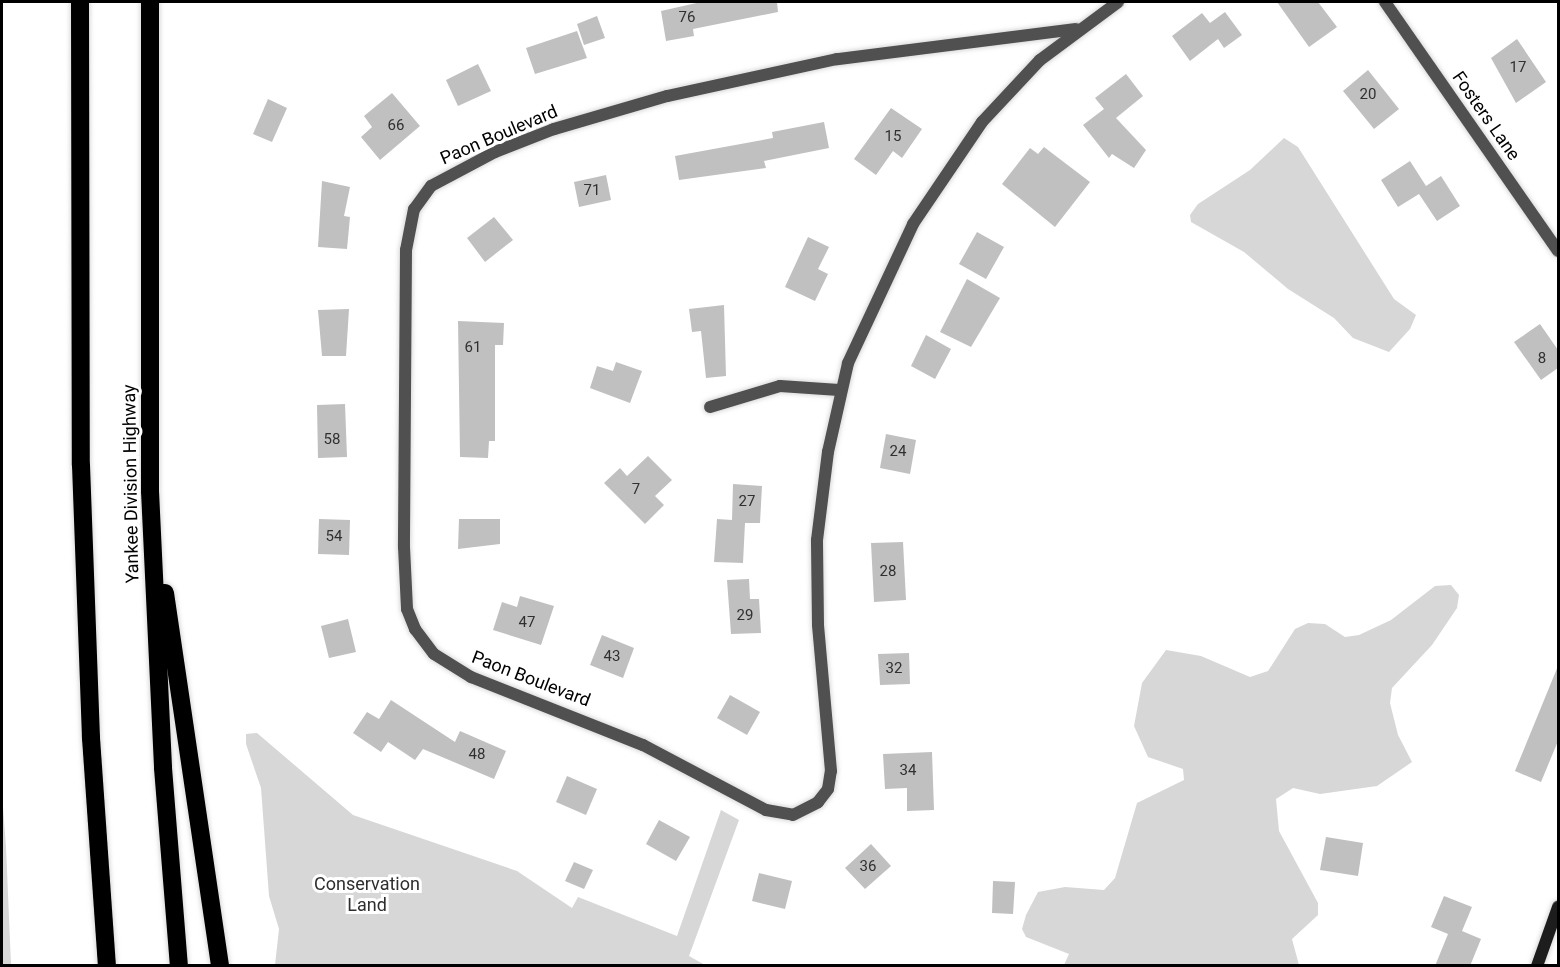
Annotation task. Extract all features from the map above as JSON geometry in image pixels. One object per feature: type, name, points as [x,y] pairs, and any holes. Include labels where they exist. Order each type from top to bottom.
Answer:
[{"type":"highway","points":[[80,2],[81,465],[91,738],[107,966]]},
{"type":"highway","name":"Yankee Division Highway","points":[[150,2],[150,491],[163,768],[179,966]]},
{"type":"highway","points":[[150,491],[220,966]]},
{"type":"main road","points":[[1537,966],[1558,907]]},
{"type":"street","name":"Paon Boulevard","points":[[1076,29],[837,59],[668,96],[544,133],[464,167],[431,186],[414,209],[406,250],[404,568],[407,609],[415,629],[434,654],[471,676],[634,741],[766,810],[802,813],[824,795],[831,771],[818,625],[817,540],[839,390],[886,277],[943,177],[1004,97],[1076,29],[1118,2]]},
{"type":"street","name":"Fosters Lane","points":[[1385,2],[1558,251]]},
{"type":"street","points":[[711,407],[780,386],[839,390]]},
{"type":"green space","points":[[1284,138],[1298,147],[1394,299],[1416,315],[1410,329],[1389,352],[1353,338],[1334,318],[1288,289],[1244,252],[1191,222],[1190,215],[1198,204],[1250,170]]},
{"type":"green space","points":[[1451,585],[1459,595],[1457,608],[1432,645],[1392,688],[1390,703],[1398,735],[1412,762],[1377,786],[1320,794],[1293,788],[1276,799],[1279,831],[1318,903],[1318,915],[1292,939],[1299,965],[1064,965],[1069,954],[1026,937],[1022,929],[1026,915],[1038,892],[1065,887],[1104,890],[1115,878],[1137,803],[1184,780],[1183,769],[1148,757],[1134,726],[1142,683],[1166,650],[1201,656],[1250,677],[1268,671],[1295,629],[1308,623],[1325,624],[1345,637],[1359,635],[1391,620],[1435,586]]},
{"type":"green space","name":"Conservation Land","points":[[257,733],[353,815],[517,871],[572,908],[578,897],[677,936],[721,810],[739,820],[689,956],[705,965],[275,965],[279,929],[269,896],[261,788],[246,744],[246,734]]},
{"type":"green space","points":[[2,794],[6,847],[11,965],[2,965]]},
{"type":"building","points":[[701,2],[777,2],[778,12],[693,29],[694,36],[666,41],[661,11]]},
{"type":"building","points":[[1277,2],[1318,2],[1337,27],[1309,47]]},
{"type":"building","points":[[1225,12],[1242,35],[1224,48],[1218,39],[1190,61],[1172,36],[1202,13],[1210,23]]},
{"type":"building","points":[[597,16],[605,38],[584,45],[577,24]]},
{"type":"building","points":[[577,31],[587,58],[535,74],[526,48]]},
{"type":"building","points":[[1517,39],[1546,82],[1516,103],[1491,58]]},
{"type":"building","points":[[478,64],[491,91],[458,106],[446,80]]},
{"type":"building","points":[[1368,70],[1399,109],[1374,129],[1343,91]]},
{"type":"building","points":[[1126,74],[1143,96],[1116,118],[1146,150],[1134,168],[1112,154],[1109,158],[1083,125],[1104,109],[1095,98]]},
{"type":"building","points":[[392,93],[420,126],[380,160],[361,137],[372,127],[364,116]]},
{"type":"building","points":[[268,99],[287,108],[272,142],[253,134]]},
{"type":"building","points":[[891,108],[922,129],[902,158],[893,151],[876,175],[854,159]]},
{"type":"building","points":[[824,122],[829,148],[764,161],[766,168],[679,180],[675,156],[773,138],[772,132]]},
{"type":"building","points":[[1044,147],[1090,182],[1055,227],[1002,184],[1030,148],[1038,154]]},
{"type":"building","points":[[1410,161],[1426,186],[1441,176],[1460,206],[1437,221],[1419,194],[1398,207],[1381,180]]},
{"type":"building","points":[[606,175],[611,200],[579,207],[574,182]]},
{"type":"building","points":[[322,181],[350,187],[344,216],[350,217],[347,249],[318,247]]},
{"type":"building","points":[[494,217],[513,240],[485,262],[467,238]]},
{"type":"building","points":[[977,232],[1004,247],[986,279],[959,264]]},
{"type":"building","points":[[808,237],[829,247],[818,269],[828,274],[815,301],[785,287]]},
{"type":"building","points":[[967,279],[1000,298],[971,347],[940,332]]},
{"type":"building","points":[[724,305],[726,376],[706,378],[701,331],[692,332],[689,309]]},
{"type":"building","points":[[349,309],[346,356],[322,356],[318,310]]},
{"type":"building","points":[[458,321],[504,323],[503,345],[495,345],[495,441],[489,441],[488,458],[460,457]]},
{"type":"building","points":[[1540,324],[1558,350],[1558,368],[1541,380],[1514,342]]},
{"type":"building","points":[[926,335],[951,349],[935,379],[911,366]]},
{"type":"building","points":[[616,362],[642,371],[630,403],[590,388],[597,366],[613,371]]},
{"type":"building","points":[[345,404],[347,457],[318,458],[317,405]]},
{"type":"building","points":[[886,434],[916,440],[910,474],[880,468]]},
{"type":"building","points":[[648,456],[672,480],[655,496],[664,505],[645,524],[604,483],[620,468],[627,476]]},
{"type":"building","points":[[733,484],[762,486],[760,523],[745,523],[743,563],[714,562],[717,519],[732,520]]},
{"type":"building","points":[[319,519],[350,520],[349,555],[318,554]]},
{"type":"building","points":[[459,519],[500,519],[500,544],[458,549]]},
{"type":"building","points":[[903,542],[906,600],[874,602],[871,543]]},
{"type":"building","points":[[749,579],[750,599],[759,599],[761,633],[731,634],[727,580]]},
{"type":"building","points":[[520,596],[554,606],[541,645],[493,630],[502,602],[517,607]]},
{"type":"building","points":[[348,619],[356,652],[329,658],[321,626]]},
{"type":"building","points":[[602,635],[634,648],[623,678],[590,665]]},
{"type":"building","points":[[909,653],[910,684],[880,685],[878,654]]},
{"type":"building","points":[[1558,666],[1558,741],[1541,782],[1515,771]]},
{"type":"building","points":[[730,695],[760,712],[747,735],[717,718]]},
{"type":"building","points":[[391,700],[455,742],[460,731],[506,751],[494,779],[423,749],[415,760],[388,742],[381,752],[353,733],[367,712],[379,719]]},
{"type":"building","points":[[932,752],[934,810],[907,811],[907,788],[885,789],[883,754]]},
{"type":"building","points":[[567,776],[597,789],[586,815],[556,802]]},
{"type":"building","points":[[659,820],[690,837],[676,861],[646,844]]},
{"type":"building","points":[[1326,837],[1363,843],[1358,876],[1320,870]]},
{"type":"building","points":[[871,844],[891,866],[865,889],[845,868]]},
{"type":"building","points":[[574,862],[593,870],[584,889],[565,881]]},
{"type":"building","points":[[759,873],[792,881],[785,909],[752,901]]},
{"type":"building","points":[[993,881],[1015,882],[1013,914],[992,913]]},
{"type":"building","points":[[1444,896],[1472,907],[1462,931],[1481,939],[1470,966],[1435,966],[1448,934],[1431,927]]}]
